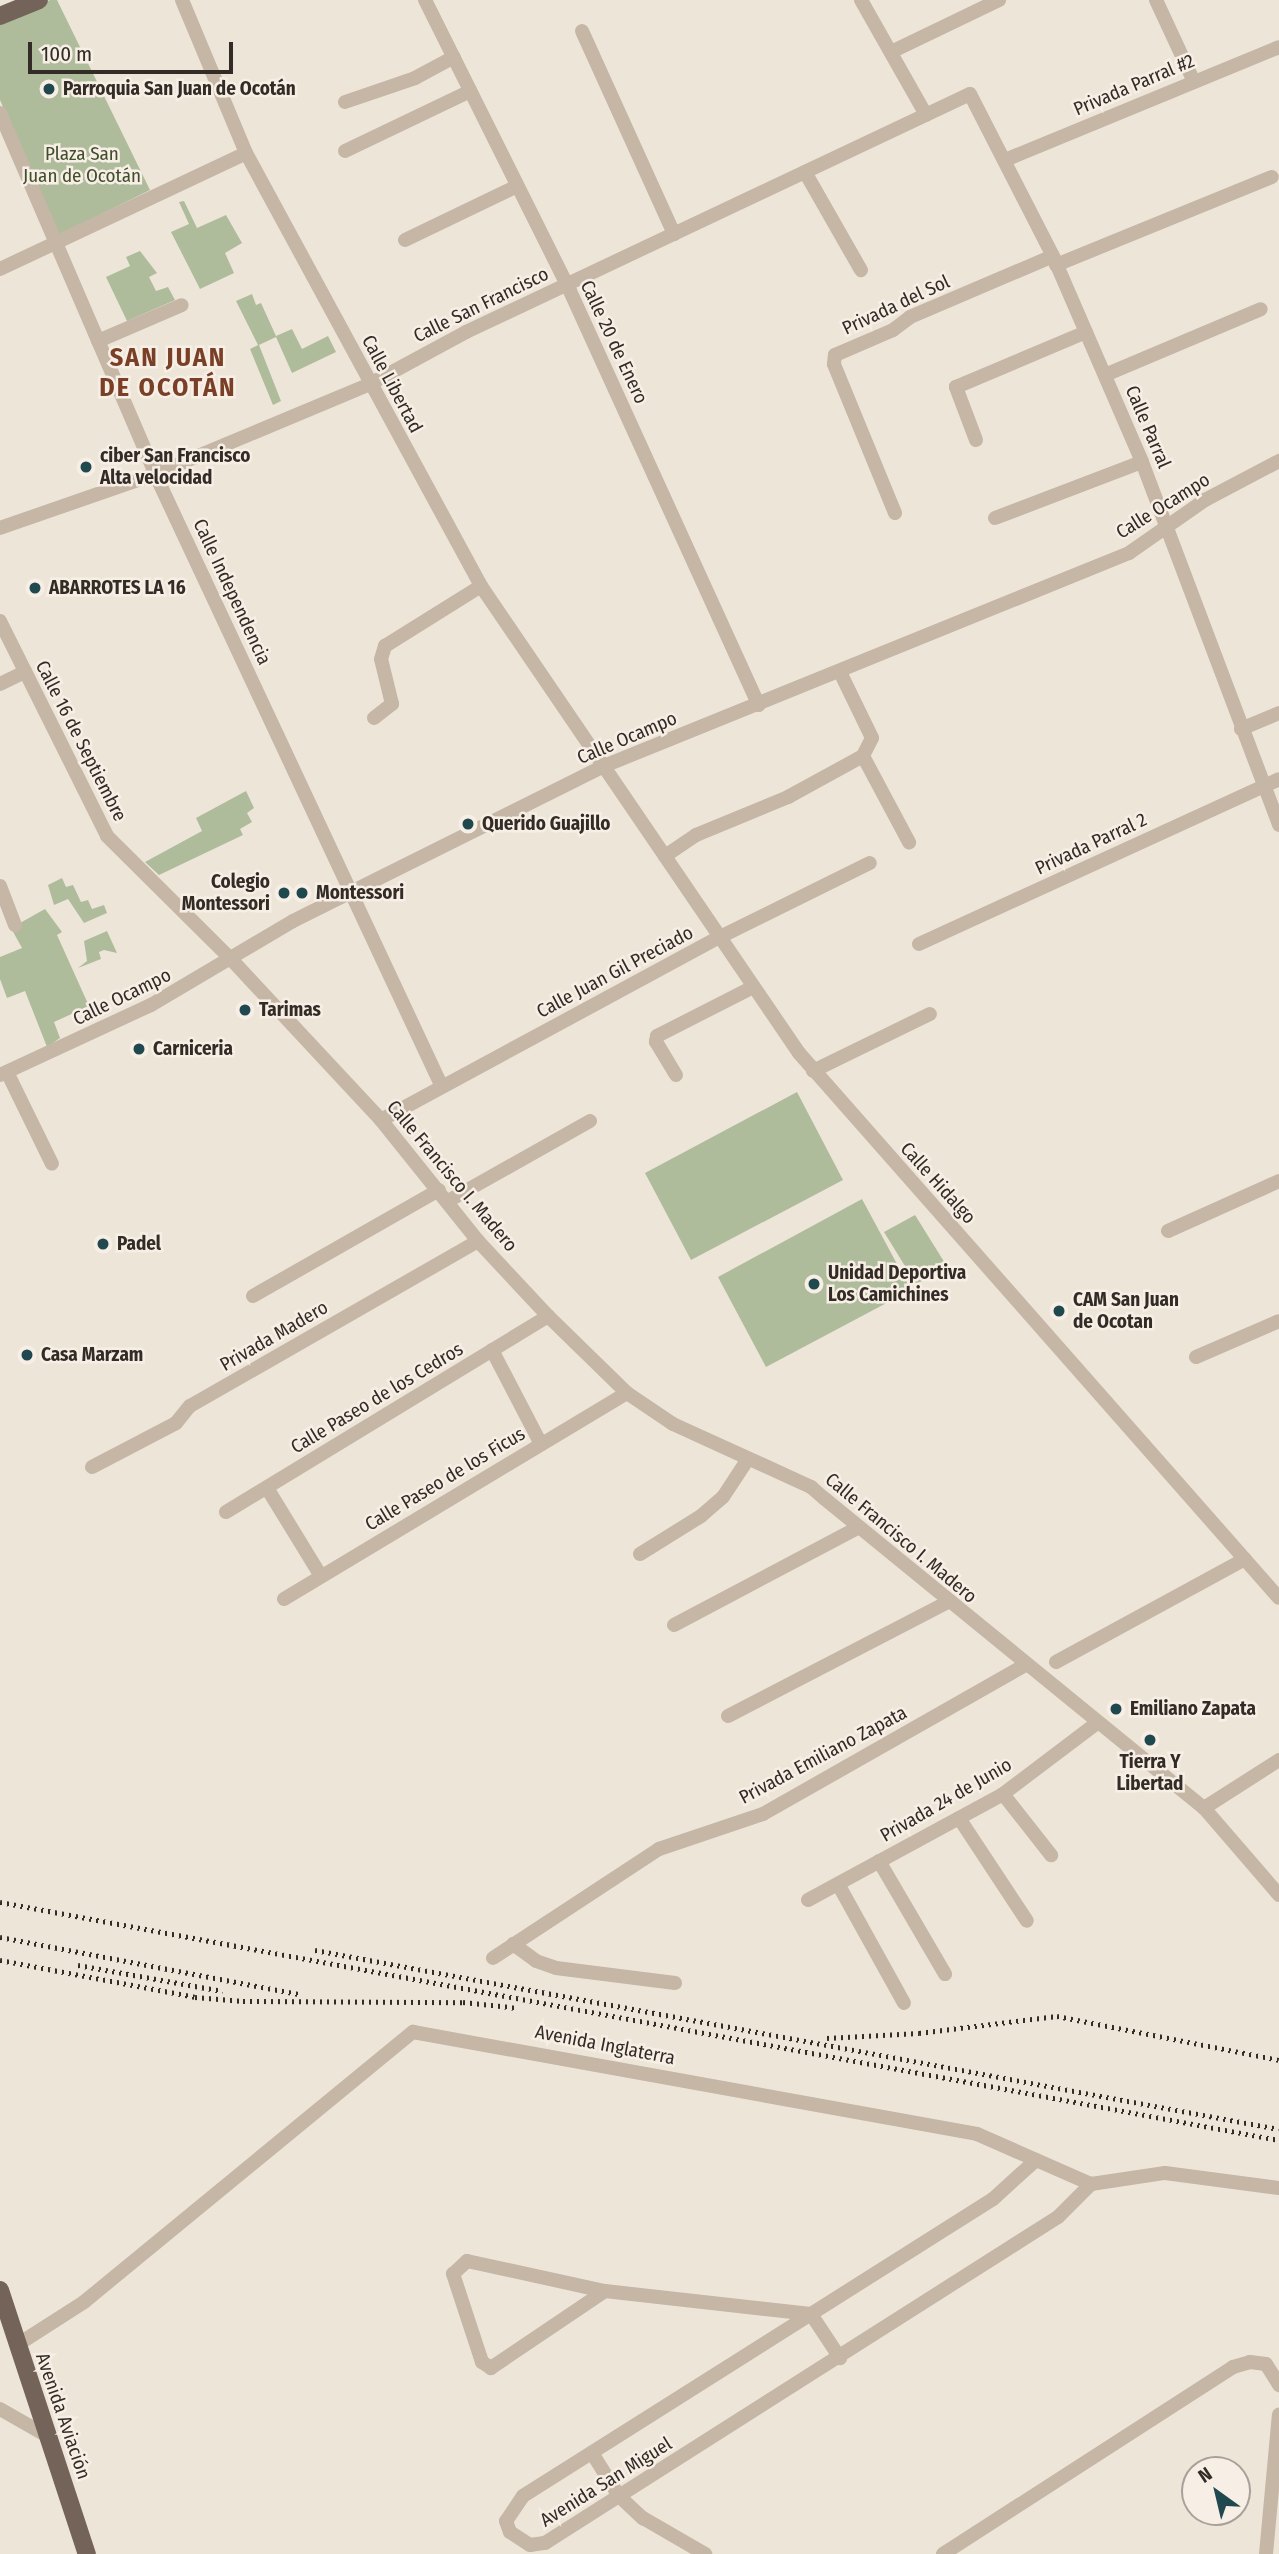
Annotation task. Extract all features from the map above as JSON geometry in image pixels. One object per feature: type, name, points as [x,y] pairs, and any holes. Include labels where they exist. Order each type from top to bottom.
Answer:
[{"type":"main road","points":[[0,16],[39,0]]},
{"type":"main road","name":"Avenida Aviación","points":[[0,2290],[87,2554]]},
{"type":"street","name":"Calle Libertad","points":[[181,0],[246,153],[481,586],[604,766]]},
{"type":"street","name":"Calle 20 de Enero","points":[[425,0],[567,285],[759,705]]},
{"type":"street","points":[[861,0],[926,115]]},
{"type":"street","points":[[891,52],[999,0]]},
{"type":"street","points":[[1156,0],[1194,82]]},
{"type":"street","points":[[582,32],[674,234]]},
{"type":"street","name":"Privada Parral #2","points":[[1005,160],[1279,47]]},
{"type":"street","points":[[345,102],[415,78],[454,57]]},
{"type":"street","points":[[345,151],[470,91]]},
{"type":"street","name":"Calle San Francisco","points":[[0,528],[155,474],[370,384],[567,285],[970,94]]},
{"type":"street","name":"Calle Parral","points":[[970,94],[1054,261],[1142,462],[1169,528],[1262,787],[1279,825]]},
{"type":"street","name":"Calle Independencia","points":[[0,113],[5,137],[55,242],[155,474],[442,1087]]},
{"type":"street","points":[[0,269],[246,153]]},
{"type":"street","points":[[805,173],[861,270]]},
{"type":"street","points":[[1054,261],[1272,177]]},
{"type":"street","points":[[405,240],[517,186]]},
{"type":"street","name":"Privada del Sol","points":[[895,513],[834,364],[835,355],[893,330],[910,317],[1054,261]]},
{"type":"street","points":[[98,341],[182,306]]},
{"type":"street","points":[[1105,375],[1261,309]]},
{"type":"street","points":[[976,440],[957,387],[1086,332]]},
{"type":"street","name":"Calle Ocampo","points":[[3,1074],[151,1005],[351,892],[604,766],[1129,553],[1169,528],[1205,500],[1279,461]]},
{"type":"street","points":[[995,518],[1142,462]]},
{"type":"street","points":[[374,718],[392,704],[380,659],[385,646],[481,586]]},
{"type":"street","name":"Calle 16 de Septiembre","points":[[0,621],[107,836],[230,958]]},
{"type":"street","points":[[0,684],[25,672]]},
{"type":"street","points":[[664,856],[696,835],[788,797],[863,756],[872,738],[840,672]]},
{"type":"street","points":[[1241,729],[1279,713]]},
{"type":"street","points":[[863,756],[909,842]]},
{"type":"street","name":"Calle Hidalgo","points":[[604,766],[813,1071],[1279,1598]]},
{"type":"street","name":"Privada Parral 2","points":[[919,944],[1279,779]]},
{"type":"street","name":"Calle Juan Gil Preciado","points":[[381,1120],[720,937],[870,863]]},
{"type":"street","points":[[0,886],[15,925]]},
{"type":"street","name":"Calle Francisco I. Madero","points":[[230,958],[381,1120],[478,1241],[548,1316],[627,1393],[673,1424],[811,1487],[1025,1665],[1204,1808],[1279,1895]]},
{"type":"street","points":[[676,1075],[656,1041],[663,1032],[753,986]]},
{"type":"street","points":[[813,1071],[930,1014]]},
{"type":"street","points":[[3,1074],[52,1164]]},
{"type":"street","points":[[253,1296],[590,1121]]},
{"type":"street","points":[[1168,1231],[1279,1181]]},
{"type":"street","name":"Privada Madero","points":[[92,1467],[176,1423],[190,1406],[478,1241]]},
{"type":"street","name":"Calle Paseo de los Cedros","points":[[226,1512],[548,1316]]},
{"type":"street","points":[[1196,1357],[1279,1321]]},
{"type":"street","points":[[492,1350],[541,1444]]},
{"type":"street","name":"Calle Paseo de los Ficus","points":[[284,1599],[627,1393]]},
{"type":"street","points":[[640,1554],[701,1517],[723,1497],[748,1459]]},
{"type":"street","points":[[267,1488],[321,1576]]},
{"type":"street","points":[[674,1625],[859,1527]]},
{"type":"street","points":[[1056,1662],[1245,1559]]},
{"type":"street","points":[[727,1716],[948,1602]]},
{"type":"street","name":"Privada Emiliano Zapata","points":[[493,1958],[660,1849],[763,1814],[1025,1665]]},
{"type":"street","name":"Privada 24 de Junio","points":[[808,1900],[1003,1794],[1097,1723]]},
{"type":"street","points":[[1204,1808],[1279,1760]]},
{"type":"street","points":[[1003,1794],[1051,1855]]},
{"type":"street","points":[[959,1818],[1027,1921]]},
{"type":"street","points":[[879,1861],[945,1974]]},
{"type":"street","points":[[838,1884],[904,2003]]},
{"type":"street","points":[[513,1944],[536,1961],[556,1968],[675,1983]]},
{"type":"street","name":"Avenida Inglaterra","points":[[17,2345],[84,2302],[413,2032],[977,2134],[1091,2184]]},
{"type":"street","name":"Avenida San Miguel","points":[[1037,2160],[993,2199],[512,2506],[506,2521],[510,2532],[530,2545],[545,2543],[1058,2217],[1091,2184]]},
{"type":"street","points":[[1091,2184],[1165,2174],[1279,2188]]},
{"type":"street","points":[[605,2291],[491,2368],[482,2362],[453,2274],[458,2265],[467,2261],[605,2291],[811,2314],[840,2358]]},
{"type":"street","points":[[943,2554],[1233,2367],[1250,2361],[1266,2364],[1279,2385]]},
{"type":"street","points":[[0,2409],[49,2437]]},
{"type":"street","points":[[1266,2554],[1279,2415]]},
{"type":"street","points":[[592,2453],[620,2496],[643,2518],[705,2554]]},
{"type":"green space","name":"Plaza San Juan de Ocotán","points":[[50,0],[57,0],[150,190],[57,236],[0,100],[0,22]]},
{"type":"green space","points":[[184,201],[197,228],[226,215],[242,243],[225,253],[234,273],[200,289],[171,232],[189,224],[179,202]]},
{"type":"green space","points":[[140,251],[157,273],[149,277],[156,291],[168,287],[175,300],[127,321],[106,277],[130,266],[126,257]]},
{"type":"green space","points":[[252,294],[256,305],[261,303],[276,336],[292,329],[302,349],[328,336],[336,352],[292,373],[276,337],[259,345],[281,401],[273,405],[250,349],[258,345],[236,301]]},
{"type":"green space","points":[[246,791],[254,808],[247,813],[252,822],[240,829],[243,835],[159,875],[145,862],[202,831],[196,818]]},
{"type":"green space","points":[[62,878],[66,887],[73,885],[81,902],[88,900],[92,909],[104,905],[107,913],[84,923],[68,899],[54,905],[48,885]]},
{"type":"green space","points":[[45,909],[62,932],[57,935],[89,1006],[54,1022],[60,1038],[47,1047],[25,991],[7,998],[0,979],[0,957],[22,948],[11,928]]},
{"type":"green space","points":[[107,931],[117,953],[104,950],[99,952],[101,959],[78,968],[87,961],[84,941]]},
{"type":"green space","points":[[797,1092],[843,1180],[691,1260],[645,1173]]},
{"type":"green space","name":"Unidad Deportiva Los Camichines","points":[[862,1199],[911,1290],[766,1367],[718,1277]]},
{"type":"green space","name":"Unidad Deportiva Los Camichines","points":[[915,1215],[948,1268],[916,1284],[884,1232]]},
{"type":"railway","points":[[0,1902],[1279,2140]]},
{"type":"railway","points":[[0,1937],[299,1994]]},
{"type":"railway","points":[[315,1950],[1279,2129]]},
{"type":"railway","points":[[0,1960],[195,1997],[243,2001],[463,2002],[518,2008]]},
{"type":"railway","points":[[78,1965],[223,1991]]},
{"type":"railway","points":[[827,2038],[919,2033],[1057,2016],[1279,2060]]},
{"type":"place","name":"Parroquia San Juan de Ocotán","points":[[49,89]]},
{"type":"place","name":"ciber San Francisco Alta velocidad","points":[[86,467]]},
{"type":"place","name":"ABARROTES LA 16","points":[[35,588]]},
{"type":"place","name":"Querido Guajillo","points":[[468,824]]},
{"type":"place","name":"Colegio Montessori","points":[[284,893]]},
{"type":"place","name":"Montessori","points":[[302,893]]},
{"type":"place","name":"Tarimas","points":[[245,1010]]},
{"type":"place","name":"Carniceria","points":[[139,1049]]},
{"type":"place","name":"Padel","points":[[103,1244]]},
{"type":"place","name":"Unidad Deportiva Los Camichines","points":[[814,1284]]},
{"type":"place","name":"CAM San Juan de Ocotan","points":[[1059,1311]]},
{"type":"place","name":"Casa Marzam","points":[[27,1355]]},
{"type":"place","name":"Emiliano Zapata","points":[[1116,1709]]},
{"type":"place","name":"Tierra Y Libertad","points":[[1150,1740]]},
{"type":"district","name":"SAN JUAN DE OCOTÁN","points":[[168,373]]}]
